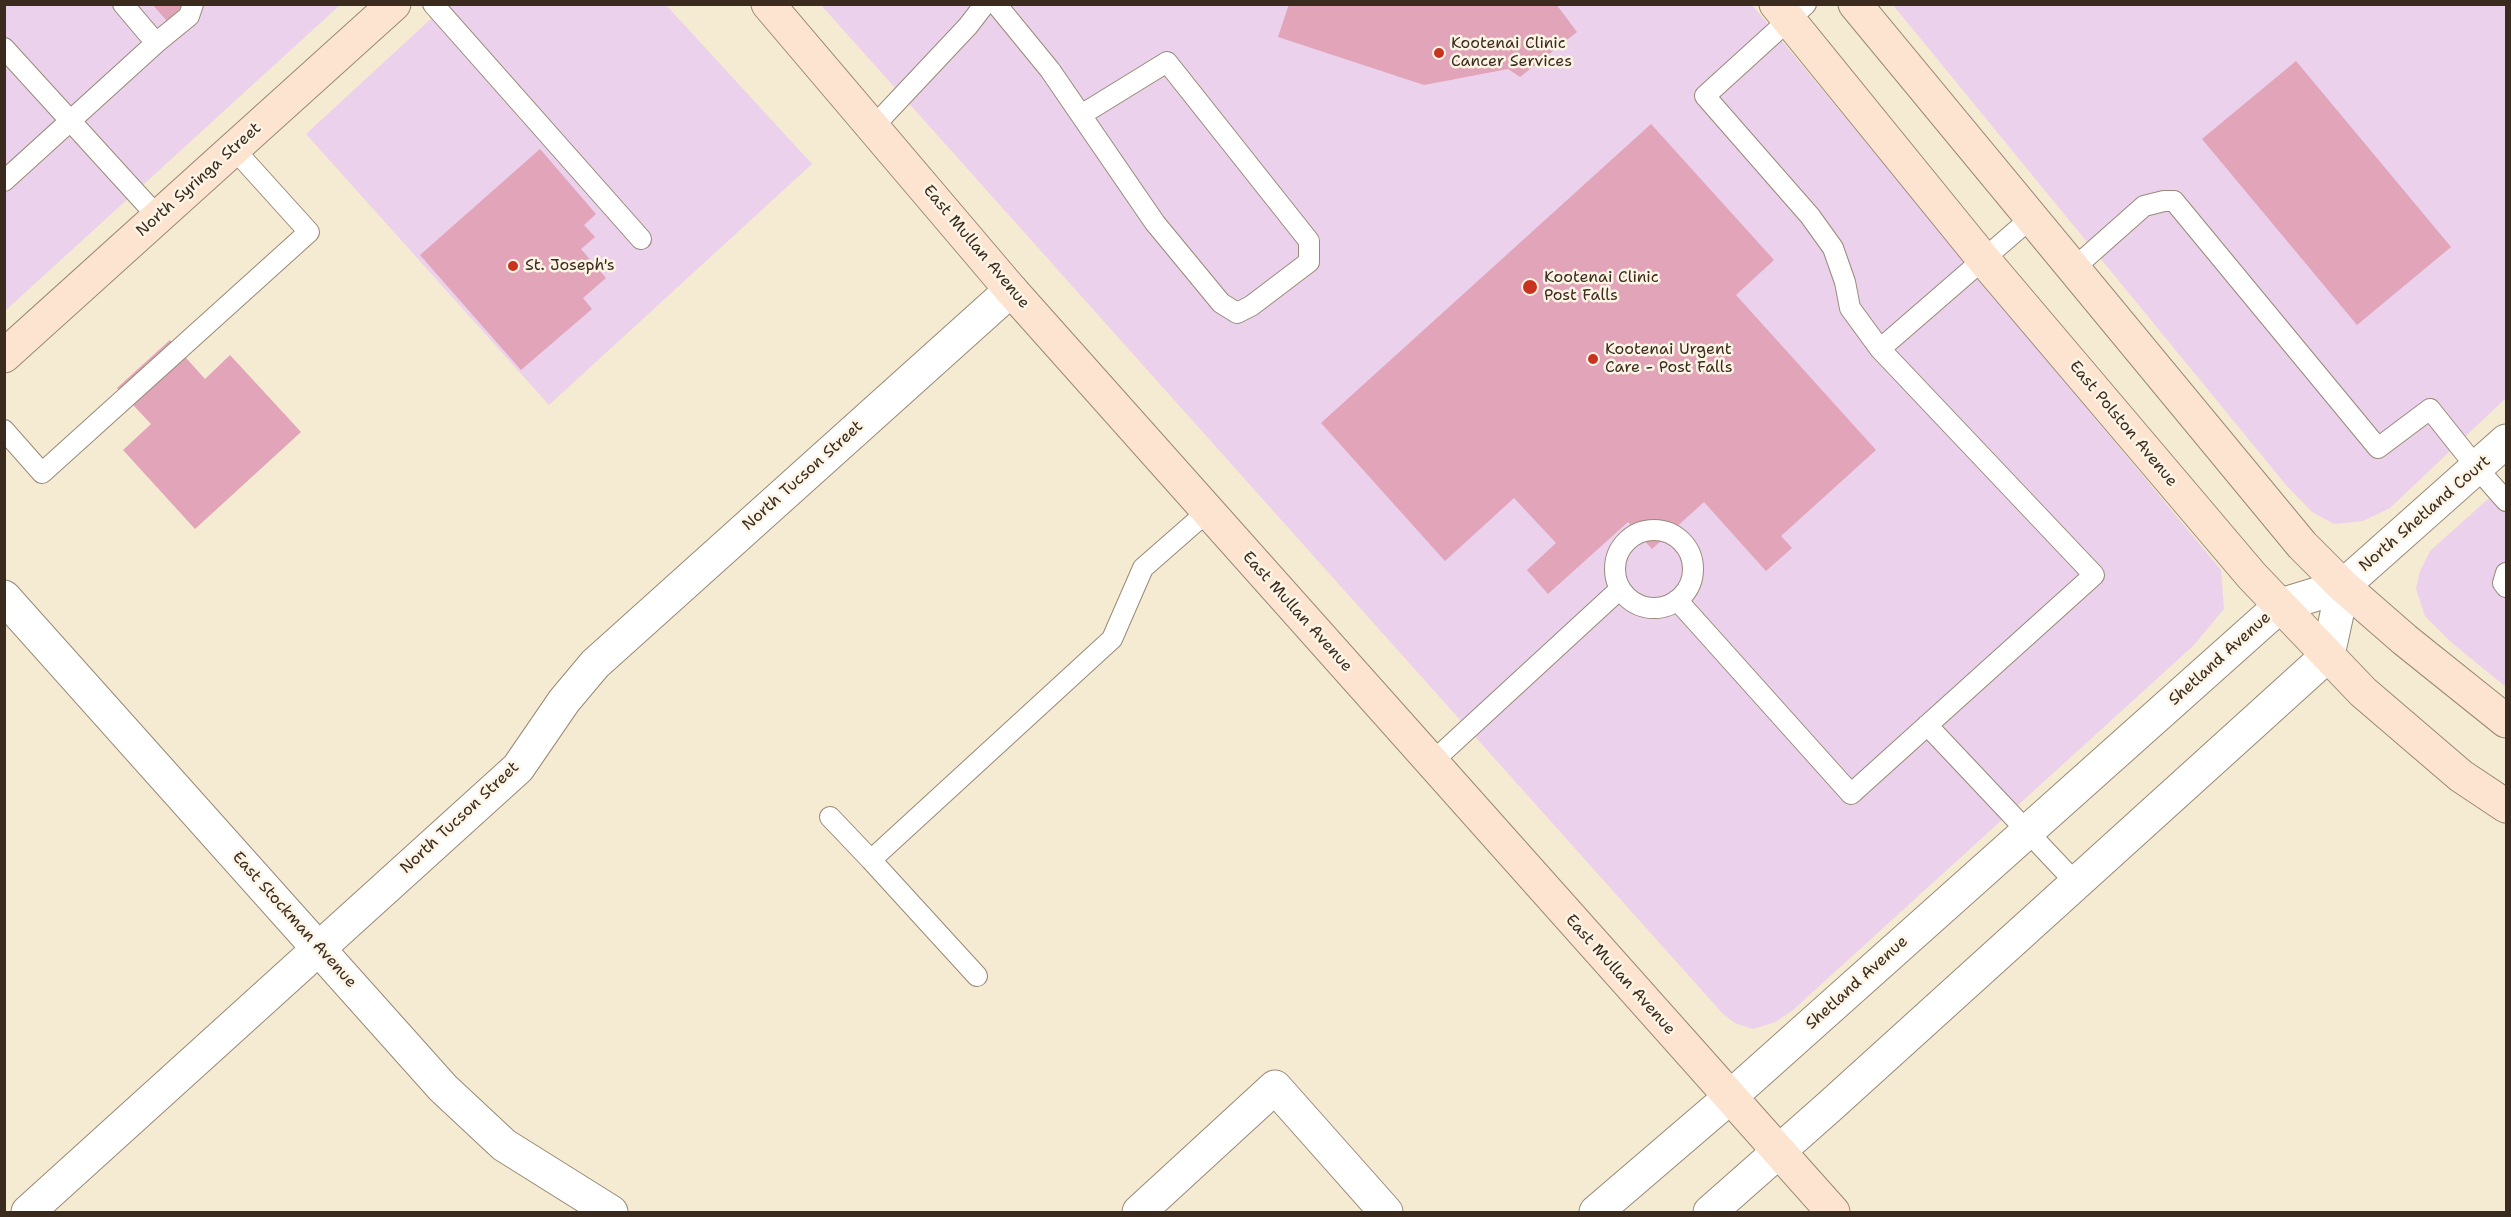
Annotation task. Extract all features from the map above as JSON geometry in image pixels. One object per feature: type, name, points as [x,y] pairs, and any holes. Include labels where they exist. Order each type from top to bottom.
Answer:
[{"type":"street","name":"North Syringa Street","points":[[4,356],[394,4]]},
{"type":"street","name":"East Mullan Avenue","points":[[768,4],[1011,290],[1833,1212]]},
{"type":"street","points":[[1855,4],[2302,545],[2343,586],[2405,640],[2506,721]]},
{"type":"street","name":"East Polston Avenue","points":[[1790,10],[1984,260],[2252,576],[2363,692],[2461,776],[2506,806]]},
{"type":"street","name":"North Tucson Street","points":[[28,1212],[518,768],[564,700],[594,664],[1011,290]]},
{"type":"street","name":"North Shetland Court","points":[[2343,586],[2506,441]]},
{"type":"street","points":[[1710,1212],[2328,655],[2343,586]]},
{"type":"street","name":"Shetland Avenue","points":[[1596,1212],[1729,1098],[2281,604],[2343,586]]},
{"type":"street","name":"East Stockman Avenue","points":[[4,597],[443,1088],[504,1144],[611,1212]]},
{"type":"street","points":[[1139,1212],[1275,1087],[1386,1212]]},
{"type":"lane","points":[[123,4],[156,43]]},
{"type":"lane","points":[[4,181],[156,43],[189,16],[193,4]]},
{"type":"lane","points":[[433,4],[641,239]]},
{"type":"lane","points":[[874,126],[968,26],[985,4]]},
{"type":"lane","points":[[996,4],[1050,70],[1155,223],[1221,303],[1237,312],[1251,306],[1309,262],[1309,241],[1167,62],[1081,115]]},
{"type":"lane","points":[[1677,600],[1851,794],[2094,575],[1880,348],[1850,308],[1845,282],[1833,249],[1810,216],[1705,96],[1790,10]]},
{"type":"lane","points":[[4,48],[158,217]]},
{"type":"lane","points":[[4,430],[42,473],[309,232],[234,149]]},
{"type":"lane","points":[[2073,268],[2144,206],[2174,201],[2378,448],[2430,409],[2506,501]]},
{"type":"lane","points":[[1880,348],[2031,218]]},
{"type":"lane","points":[[871,860],[1112,639],[1143,568],[1208,511]]},
{"type":"lane","points":[[1650,530],[1662,530],[1679,539],[1690,554],[1693,567],[1692,579],[1686,591],[1666,606],[1653,608],[1640,605],[1629,599],[1620,589],[1615,563],[1626,541],[1637,534],[1650,530]]},
{"type":"lane","points":[[2506,573],[2503,583],[2506,587]]},
{"type":"lane","points":[[1431,763],[1620,589]]},
{"type":"lane","points":[[1927,725],[2076,883]]},
{"type":"lane","points":[[830,817],[978,975]]},
{"type":"shaded area","points":[[5,5],[340,5],[5,311]]},
{"type":"shaded area","points":[[446,5],[666,5],[812,164],[549,405],[306,134]]},
{"type":"shaded area","name":"Kootenai Clinic Post Falls","points":[[821,5],[1752,5],[2221,570],[2224,609],[2194,645],[1793,1010],[1775,1022],[1753,1029],[1735,1023],[1723,1014]]},
{"type":"shaded area","points":[[1893,5],[2506,5],[2506,398],[2390,508],[2363,521],[2334,524],[2312,512],[2286,485]]},
{"type":"shaded area","points":[[2506,483],[2506,687],[2452,643],[2425,616],[2416,589],[2420,571],[2430,551]]},
{"type":"building","points":[[152,4],[186,4],[167,21]]},
{"type":"building","name":"Kootenai Clinic Cancer Services","points":[[1289,4],[1556,4],[1577,32],[1520,77],[1508,69],[1424,85],[1278,37]]},
{"type":"building","points":[[2296,61],[2451,247],[2357,325],[2202,139]]},
{"type":"building","name":"Kootenai Urgent Care - Post Falls","points":[[1651,124],[1774,260],[1736,295],[1876,450],[1781,536],[1792,548],[1766,571],[1704,502],[1652,549],[1628,522],[1548,594],[1527,570],[1556,543],[1514,498],[1445,561],[1321,423]]},
{"type":"building","name":"St. Joseph's","points":[[540,149],[596,214],[584,225],[595,237],[581,249],[606,278],[583,298],[592,309],[521,370],[420,255]]},
{"type":"building","points":[[170,340],[205,379],[230,355],[301,432],[195,529],[123,450],[151,424],[117,388]]},
{"type":"place","name":"Kootenai Clinic Cancer Services","points":[[1439,53]]},
{"type":"place","name":"St. Joseph's","points":[[513,266]]},
{"type":"place","name":"Kootenai Clinic Post Falls","points":[[1530,287]]},
{"type":"place","name":"Kootenai Urgent Care - Post Falls","points":[[1593,359]]}]
